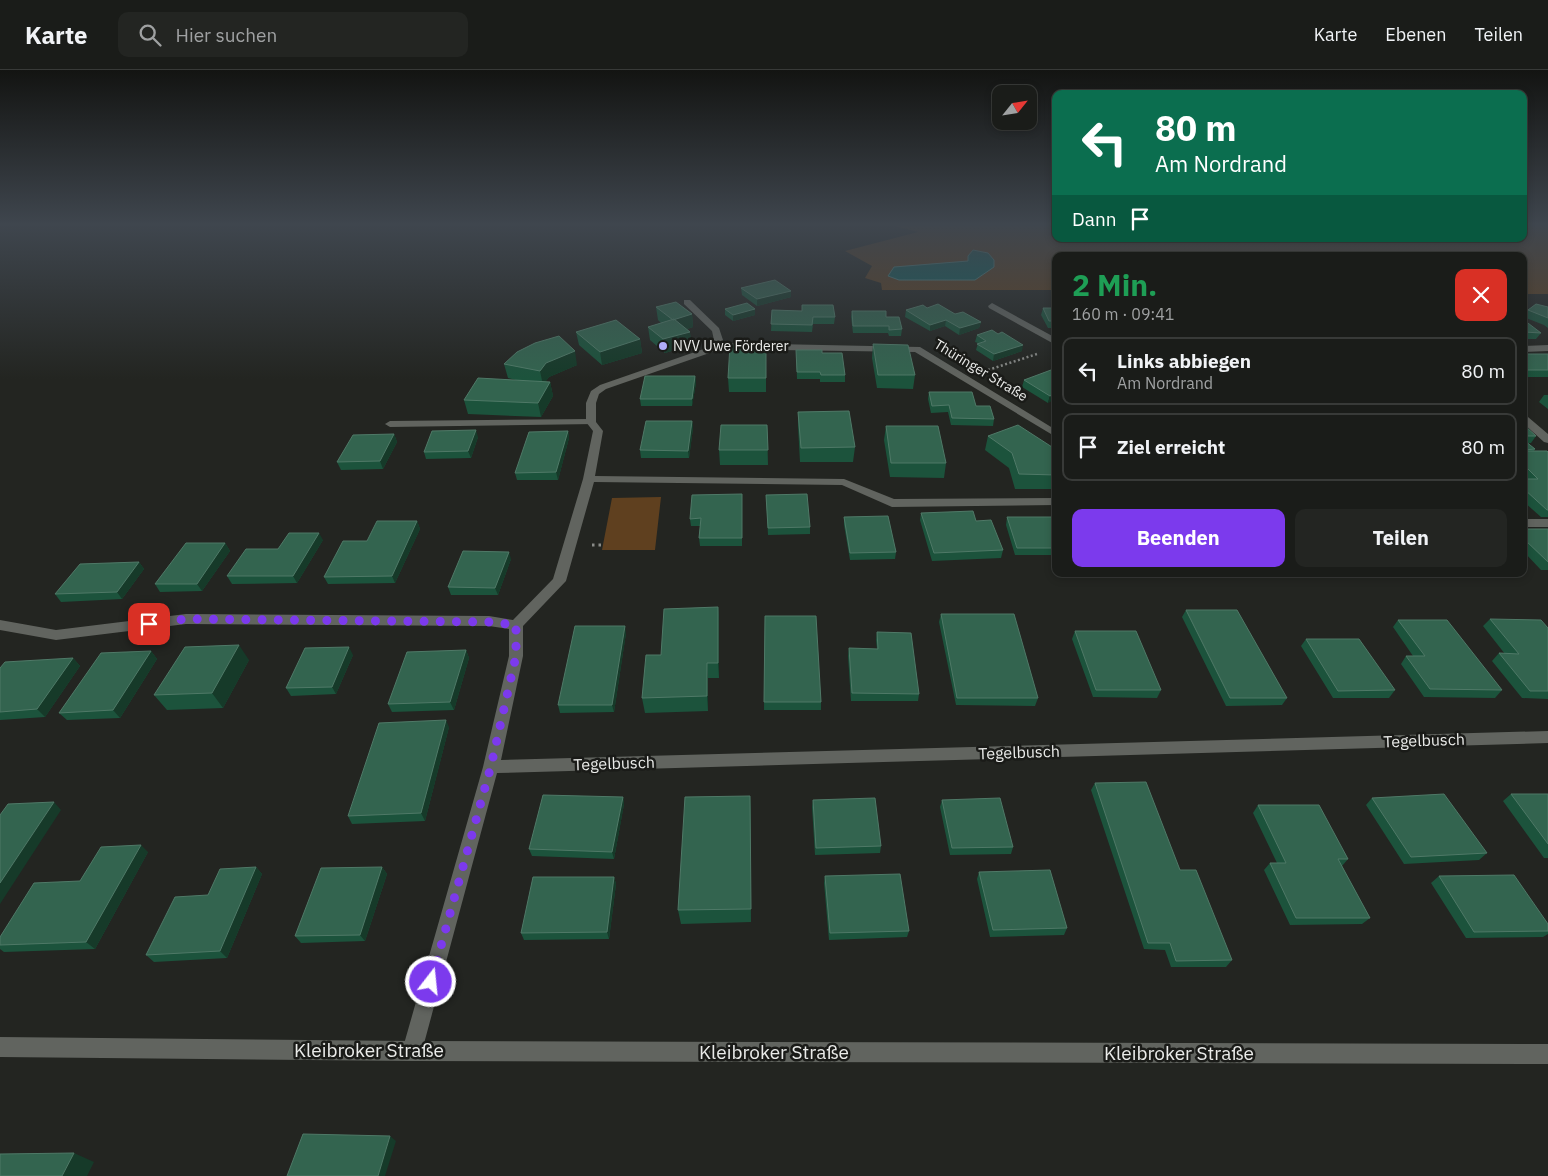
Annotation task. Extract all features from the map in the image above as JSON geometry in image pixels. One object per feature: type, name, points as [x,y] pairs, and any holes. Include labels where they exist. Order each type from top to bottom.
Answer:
[{"type":"street","points":[[687,302],[716,330],[720,346]]},
{"type":"street","points":[[992,306],[1052,340]]},
{"type":"street","name":"Thüringer Straße","points":[[516,625],[558,581],[589,479],[598,431],[592,422],[591,403],[595,393],[603,387],[720,346],[917,349],[967,377],[1052,431]]},
{"type":"street","points":[[1527,349],[1548,348]]},
{"type":"street","points":[[390,424],[592,422]]},
{"type":"street","points":[[1527,422],[1548,440]]},
{"type":"street","points":[[589,479],[683,478],[844,482],[892,503],[1052,502]]},
{"type":"street","points":[[1527,523],[1548,523]]},
{"type":"street","points":[[0,625],[56,635],[186,619],[489,622],[516,625],[516,656],[491,766],[412,1051]]},
{"type":"street","name":"Tegelbusch","points":[[491,766],[1548,737]]},
{"type":"street","name":"Kleibroker Straße","points":[[0,1047],[412,1051],[1548,1054]]},
{"type":"path","points":[[967,377],[1038,353]]},
{"type":"shaded area","points":[[866,276],[1052,276],[1052,290],[882,290],[881,283],[865,278]]},
{"type":"shaded area","points":[[1527,276],[1548,276],[1548,294],[1527,294]]},
{"type":"shaded area","points":[[661,497],[655,550],[602,550],[612,498]]},
{"type":"water","points":[[888,276],[981,276],[975,280],[899,280]]},
{"type":"building","points":[[775,280],[791,291],[757,299],[741,288]]},
{"type":"building","points":[[676,302],[692,314],[673,320],[656,307]]},
{"type":"building","points":[[747,303],[755,309],[733,315],[725,309]]},
{"type":"building","points":[[938,304],[955,314],[963,312],[981,322],[960,328],[946,320],[930,325],[906,310],[923,305],[927,308]]},
{"type":"building","points":[[1536,304],[1548,307],[1548,318],[1528,310]]},
{"type":"building","points":[[802,305],[833,305],[835,317],[813,317],[812,325],[771,324],[772,310],[802,311]]},
{"type":"building","points":[[1043,308],[1052,308],[1052,321],[1049,321]]},
{"type":"building","points":[[852,311],[886,311],[886,317],[899,317],[902,329],[889,330],[889,326],[853,326]]},
{"type":"building","points":[[674,319],[690,332],[663,339],[648,327]]},
{"type":"building","points":[[616,320],[640,339],[600,352],[576,332]]},
{"type":"building","points":[[1527,322],[1541,333],[1527,332]]},
{"type":"building","points":[[992,330],[998,334],[1002,332],[1023,345],[994,354],[977,344],[986,341],[977,335]]},
{"type":"building","points":[[559,336],[575,351],[546,363],[540,371],[504,364],[517,352],[535,343]]},
{"type":"building","points":[[873,344],[908,345],[915,375],[878,375]]},
{"type":"building","points":[[730,345],[766,345],[766,378],[728,378]]},
{"type":"building","points":[[796,350],[822,350],[822,353],[842,353],[845,375],[797,372]]},
{"type":"building","points":[[1527,354],[1548,354],[1548,370],[1527,370]]},
{"type":"building","points":[[1051,370],[1052,395],[1050,396],[1024,380]]},
{"type":"building","points":[[645,376],[695,376],[692,399],[640,399]]},
{"type":"building","points":[[478,378],[550,382],[538,403],[464,400]]},
{"type":"building","points":[[929,392],[972,392],[976,406],[990,406],[994,419],[952,418],[949,405],[932,406]]},
{"type":"building","points":[[849,411],[855,447],[801,448],[798,412]]},
{"type":"building","points":[[646,421],[692,421],[688,451],[640,450]]},
{"type":"building","points":[[721,425],[767,425],[768,450],[719,450]]},
{"type":"building","points":[[1018,425],[1052,447],[1052,475],[1019,474],[1012,453],[988,436]]},
{"type":"building","points":[[886,426],[938,426],[946,463],[891,463]]},
{"type":"building","points":[[1527,428],[1536,436],[1527,436]]},
{"type":"building","points":[[476,430],[468,451],[424,452],[432,431]]},
{"type":"building","points":[[568,431],[556,472],[515,473],[529,432]]},
{"type":"building","points":[[394,434],[380,461],[337,462],[353,435]]},
{"type":"building","points":[[1527,443],[1535,449],[1527,450]]},
{"type":"building","points":[[1527,451],[1548,452],[1548,510],[1527,492],[1527,479],[1538,479],[1527,468]]},
{"type":"building","points":[[742,494],[742,538],[699,538],[701,518],[690,519],[692,495]]},
{"type":"building","points":[[807,494],[810,527],[768,528],[766,495]]},
{"type":"building","points":[[973,511],[976,521],[991,520],[1003,550],[934,553],[921,513]]},
{"type":"building","points":[[888,516],[896,552],[850,553],[844,517]]},
{"type":"building","points":[[1007,517],[1052,517],[1052,548],[1017,548]]},
{"type":"building","points":[[377,521],[417,521],[392,576],[324,577],[343,541],[367,541]]},
{"type":"building","points":[[1527,529],[1548,529],[1548,562],[1527,542]]},
{"type":"building","points":[[289,533],[319,533],[293,576],[227,576],[246,549],[278,549]]},
{"type":"building","points":[[186,543],[225,543],[197,584],[155,584]]},
{"type":"building","points":[[463,551],[509,552],[495,588],[448,587]]},
{"type":"building","points":[[139,562],[117,592],[55,594],[80,564]]},
{"type":"building","points":[[718,607],[718,663],[707,663],[707,696],[642,698],[646,655],[661,655],[664,609]]},
{"type":"building","points":[[1186,610],[1237,610],[1287,698],[1230,698]]},
{"type":"building","points":[[941,614],[1014,614],[1038,698],[957,698]]},
{"type":"building","points":[[765,616],[816,616],[821,702],[764,702]]},
{"type":"building","points":[[1490,619],[1541,620],[1548,628],[1548,691],[1530,691],[1499,653],[1519,654]]},
{"type":"building","points":[[1398,620],[1447,620],[1502,690],[1430,689],[1406,656],[1425,656]]},
{"type":"building","points":[[575,626],[625,626],[612,705],[558,705]]},
{"type":"building","points":[[1075,631],[1136,631],[1161,690],[1096,690]]},
{"type":"building","points":[[877,632],[911,633],[919,694],[852,693],[849,648],[878,649]]},
{"type":"building","points":[[1306,639],[1359,639],[1395,690],[1338,691]]},
{"type":"building","points":[[239,645],[212,693],[154,695],[185,647]]},
{"type":"building","points":[[349,647],[332,687],[286,688],[305,648]]},
{"type":"building","points":[[466,650],[450,702],[388,704],[407,652]]},
{"type":"building","points":[[151,651],[113,710],[59,713],[101,653]]},
{"type":"building","points":[[73,658],[37,709],[0,712],[0,668],[5,662]]},
{"type":"building","points":[[446,720],[421,813],[348,816],[379,723]]},
{"type":"building","points":[[1146,782],[1180,870],[1196,870],[1232,960],[1176,961],[1170,943],[1148,943],[1095,783]]},
{"type":"building","points":[[1444,794],[1487,853],[1411,857],[1372,798]]},
{"type":"building","points":[[1511,794],[1548,794],[1548,844]]},
{"type":"building","points":[[543,795],[623,797],[612,852],[529,849]]},
{"type":"building","points":[[750,796],[751,909],[678,910],[685,797]]},
{"type":"building","points":[[875,798],[881,846],[816,848],[813,800]]},
{"type":"building","points":[[1000,798],[1013,847],[952,848],[942,800]]},
{"type":"building","points":[[54,802],[0,883],[0,815],[8,804]]},
{"type":"building","points":[[1258,805],[1319,805],[1348,859],[1338,859],[1370,918],[1296,918],[1270,863],[1286,863]]},
{"type":"building","points":[[141,845],[86,942],[0,945],[0,937],[34,883],[80,881],[101,847]]},
{"type":"building","points":[[256,867],[220,951],[146,955],[175,897],[208,895],[220,869]]},
{"type":"building","points":[[382,867],[360,935],[295,936],[321,868]]},
{"type":"building","points":[[1050,870],[1067,928],[993,930],[979,872]]},
{"type":"building","points":[[900,874],[909,931],[830,933],[825,876]]},
{"type":"building","points":[[1514,875],[1548,924],[1548,931],[1474,932],[1439,876]]},
{"type":"building","points":[[533,877],[614,877],[607,932],[521,933]]},
{"type":"building","points":[[303,1134],[390,1136],[378,1176],[287,1176]]},
{"type":"building","points":[[74,1153],[62,1176],[0,1176],[0,1154]]},
{"type":"place","name":"NVV Uwe Förderer","points":[[663,346]]},
{"type":"route","points":[[149,624],[186,619],[489,622],[516,625],[516,656],[491,766],[431,982]]}]
